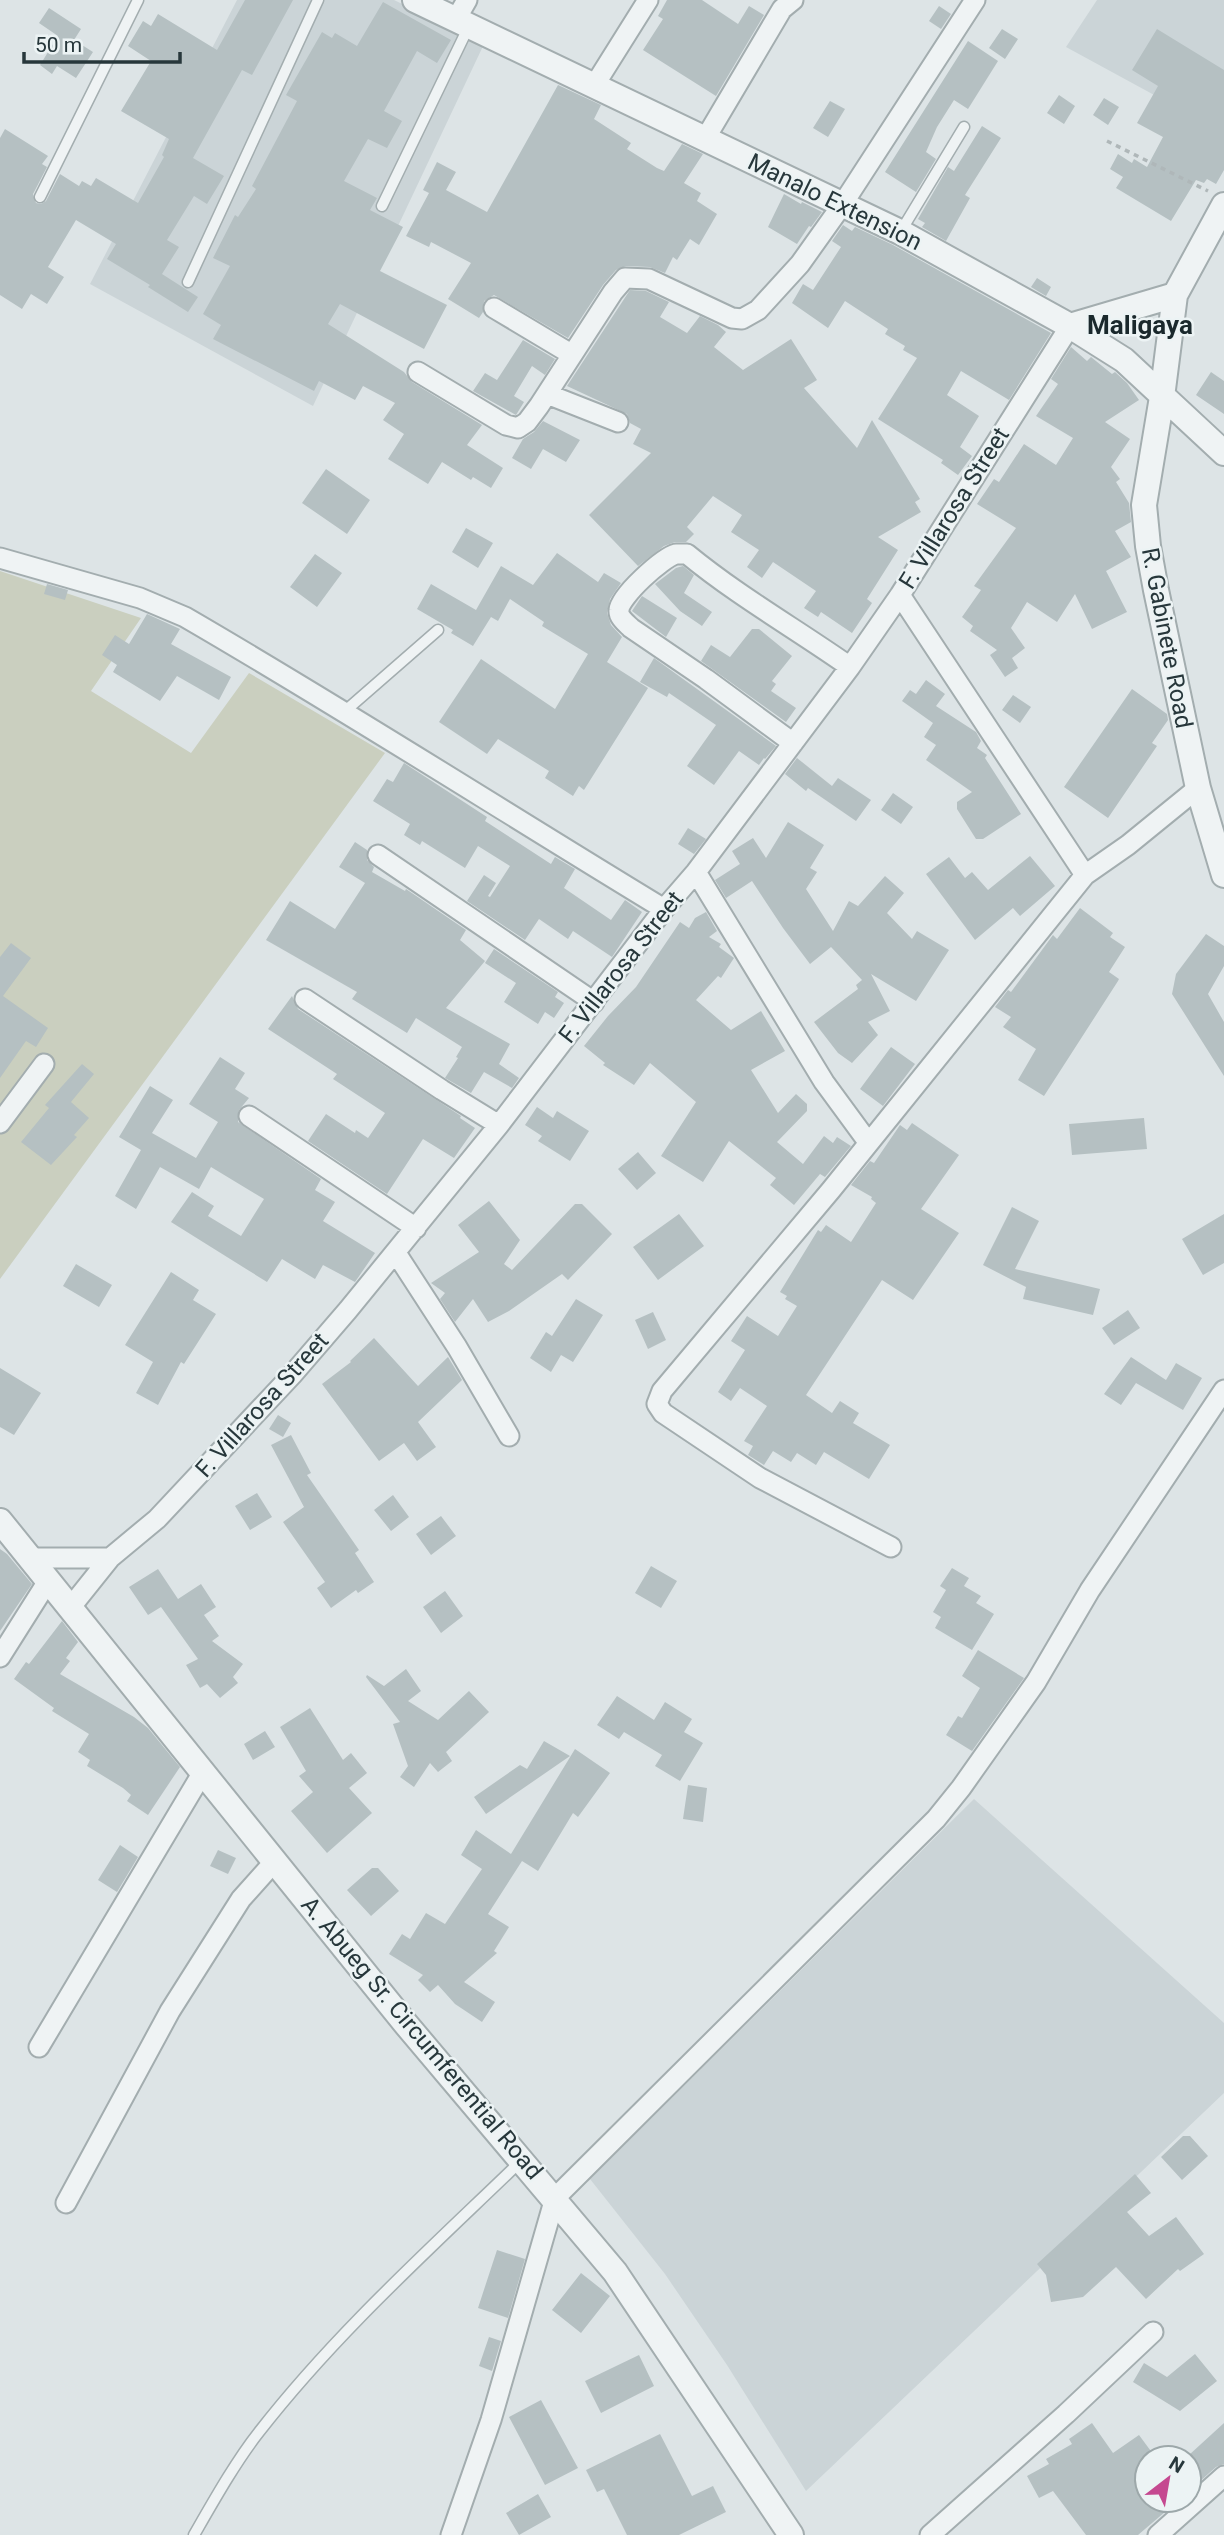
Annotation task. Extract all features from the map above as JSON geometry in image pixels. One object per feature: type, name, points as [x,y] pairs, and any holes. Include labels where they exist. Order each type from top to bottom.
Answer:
[{"type":"street","name":"Manalo Extension","points":[[415,0],[464,15],[594,86],[900,232],[1070,326],[1124,360],[1224,453]]},
{"type":"street","points":[[594,86],[648,0]]},
{"type":"street","points":[[705,139],[782,9],[793,0]]},
{"type":"street","points":[[418,372],[513,428],[518,428],[527,422],[547,394],[571,354],[625,278],[649,279],[732,318],[742,318],[758,310],[800,264],[842,205],[975,0]]},
{"type":"street","points":[[1070,326],[1175,295],[1218,199]]},
{"type":"street","name":"R. Gabinete Road","points":[[1175,295],[1144,505],[1148,546],[1198,788],[1224,875]]},
{"type":"street","points":[[494,308],[571,354]]},
{"type":"street","name":"F. Villarosa Street","points":[[70,1608],[110,1558],[157,1519],[292,1375],[396,1253],[499,1125],[664,909],[696,872],[850,667],[900,595],[1070,326]]},
{"type":"street","points":[[547,394],[618,422]]},
{"type":"street","points":[[793,743],[631,628],[621,617],[619,610],[624,599],[668,558],[687,554],[743,597],[802,633],[850,667]]},
{"type":"street","points":[[0,558],[140,598],[185,617],[664,909]]},
{"type":"street","points":[[900,595],[1085,875]]},
{"type":"street","points":[[891,1547],[760,1478],[663,1413],[657,1404],[662,1391],[869,1142],[1085,875],[1128,845],[1198,788]]},
{"type":"street","points":[[378,855],[594,1002]]},
{"type":"street","points":[[696,872],[824,1082],[869,1142]]},
{"type":"street","points":[[304,999],[499,1125]]},
{"type":"street","points":[[0,1123],[44,1064]]},
{"type":"street","points":[[249,1116],[416,1228]]},
{"type":"street","points":[[396,1253],[457,1347],[509,1436]]},
{"type":"street","points":[[451,2535],[491,2420],[555,2198],[936,1819],[1036,1682],[1090,1590],[1224,1390]]},
{"type":"street","name":"A. Abueg Sr. Circumferential Road","points":[[0,1521],[405,2023],[615,2272],[791,2535]]},
{"type":"street","points":[[31,1558],[110,1558]]},
{"type":"street","points":[[0,1657],[47,1581]]},
{"type":"street","points":[[39,2047],[203,1772]]},
{"type":"street","points":[[66,2203],[176,2000],[241,1899],[275,1861]]},
{"type":"street","points":[[930,2535],[1153,2332]]},
{"type":"street","points":[[1158,2535],[1224,2476]]},
{"type":"lane","points":[[40,197],[138,0]]},
{"type":"lane","points":[[188,282],[318,0]]},
{"type":"lane","points":[[382,206],[464,15]]},
{"type":"lane","points":[[900,232],[964,127]]},
{"type":"lane","points":[[344,712],[438,630]]},
{"type":"lane","points":[[194,2535],[257,2434],[305,2376],[400,2277],[522,2160]]},
{"type":"path","points":[[1107,141],[1218,199]]},
{"type":"shaded area","points":[[237,0],[394,0],[484,44],[313,406],[90,284]]},
{"type":"shaded area","points":[[1097,0],[1224,0],[1224,133],[1066,47]]},
{"type":"shaded area","points":[[974,1799],[1224,2023],[1224,2093],[806,2491],[727,2365],[665,2274],[590,2179]]},
{"type":"green space","points":[[0,571],[141,618],[91,691],[191,753],[249,673],[385,753],[0,1279]]},
{"type":"building","points":[[245,0],[293,0],[252,75],[242,70],[193,158],[224,176],[207,204],[194,196],[167,240],[179,247],[162,274],[198,297],[188,312],[107,259],[116,244],[76,220],[48,267],[64,277],[47,304],[31,294],[22,309],[0,295],[0,138],[5,129],[48,156],[42,164],[47,167],[33,194],[36,203],[46,201],[60,174],[79,186],[82,181],[91,186],[96,178],[138,203],[164,157],[162,155],[169,139],[121,111],[151,61],[128,46],[143,21],[151,26],[158,14],[217,50]]},
{"type":"building","points":[[667,0],[702,0],[738,24],[749,6],[764,15],[716,96],[643,50],[663,19],[658,16]]},
{"type":"building","points":[[383,2],[451,40],[437,63],[417,51],[384,111],[402,121],[387,148],[368,139],[344,181],[377,198],[370,210],[403,227],[380,271],[447,305],[424,349],[340,304],[328,324],[404,372],[412,382],[482,425],[467,445],[503,468],[491,488],[473,477],[471,480],[442,462],[428,484],[388,459],[404,434],[383,420],[395,403],[363,386],[355,400],[319,381],[314,391],[213,339],[221,325],[203,314],[230,266],[213,258],[235,215],[238,217],[256,189],[252,186],[297,101],[286,95],[322,32],[332,38],[335,33],[357,46]]},
{"type":"building","points":[[939,6],[951,14],[941,29],[929,21]]},
{"type":"building","points":[[49,8],[81,29],[74,40],[93,52],[76,78],[57,66],[52,74],[40,65],[58,36],[39,23]]},
{"type":"building","points":[[1002,29],[1018,39],[1005,59],[989,48]]},
{"type":"building","points":[[1157,29],[1224,70],[1224,170],[1216,184],[1207,179],[1204,183],[1196,180],[1171,221],[1116,188],[1123,177],[1110,169],[1118,154],[1132,163],[1134,159],[1147,167],[1163,137],[1137,123],[1158,86],[1132,70]]},
{"type":"building","points":[[968,41],[998,61],[968,109],[954,100],[937,127],[926,152],[936,159],[916,192],[885,172]]},
{"type":"building","points":[[558,85],[601,105],[594,119],[631,143],[627,149],[657,168],[664,171],[682,144],[703,154],[684,183],[701,193],[697,201],[717,214],[699,245],[690,239],[677,260],[673,257],[665,273],[650,267],[626,266],[616,270],[568,338],[494,295],[484,301],[483,312],[479,318],[448,299],[471,263],[431,242],[429,247],[406,236],[429,193],[423,190],[437,162],[456,172],[446,190],[487,212]]},
{"type":"building","points":[[1059,95],[1075,106],[1064,124],[1047,113]]},
{"type":"building","points":[[1104,98],[1119,107],[1108,125],[1093,115]]},
{"type":"building","points":[[830,101],[845,109],[828,137],[813,128]]},
{"type":"building","points":[[982,126],[1001,138],[965,195],[970,198],[946,241],[922,227],[925,223],[918,219],[948,167],[954,171]]},
{"type":"building","points":[[784,194],[822,212],[797,244],[768,227]]},
{"type":"building","points":[[843,225],[852,231],[855,227],[893,245],[1051,333],[1009,400],[961,371],[947,395],[979,416],[960,447],[972,456],[958,475],[941,463],[943,460],[878,419],[917,358],[903,350],[905,346],[885,334],[888,329],[845,301],[828,328],[792,303],[803,284],[813,290],[841,247],[832,241]]},
{"type":"building","points":[[1037,278],[1051,287],[1046,296],[1031,287]]},
{"type":"building","points":[[630,290],[646,291],[669,302],[660,317],[687,333],[700,316],[718,325],[726,332],[714,347],[743,370],[791,339],[817,380],[804,388],[857,448],[872,420],[920,499],[915,502],[921,512],[878,537],[898,550],[867,599],[872,603],[852,633],[821,612],[818,617],[804,608],[816,591],[773,562],[762,578],[747,567],[759,550],[731,532],[742,515],[713,496],[687,527],[694,534],[686,542],[664,546],[638,566],[589,515],[651,453],[633,444],[641,429],[630,423],[627,414],[567,386]]},
{"type":"building","points":[[523,340],[555,359],[545,375],[532,366],[514,396],[524,402],[516,415],[473,391],[485,373],[497,380]]},
{"type":"building","points":[[1071,347],[1087,361],[1091,357],[1112,374],[1115,372],[1139,400],[1105,422],[1130,439],[1111,467],[1120,479],[1116,482],[1129,503],[1131,522],[1115,531],[1131,557],[1106,571],[1127,612],[1092,629],[1075,594],[1057,622],[1027,602],[1011,628],[1025,648],[1012,658],[1018,668],[1005,677],[990,655],[997,650],[970,631],[973,626],[962,617],[981,590],[974,586],[1016,528],[977,504],[994,479],[999,482],[1024,444],[1056,465],[1073,438],[1036,416],[1058,384],[1051,379]]},
{"type":"building","points":[[1211,372],[1224,381],[1224,414],[1196,395]]},
{"type":"building","points":[[543,421],[580,440],[566,462],[543,449],[531,469],[512,458],[523,439],[534,432]]},
{"type":"building","points":[[326,469],[370,500],[347,534],[302,503]]},
{"type":"building","points":[[466,528],[493,543],[478,568],[452,552]]},
{"type":"building","points":[[557,553],[598,582],[604,573],[621,583],[610,599],[607,613],[611,625],[622,637],[607,662],[648,688],[584,790],[579,786],[573,796],[545,778],[549,771],[498,739],[487,754],[439,722],[481,659],[555,709],[588,654],[542,626],[544,622],[510,599],[498,621],[491,617],[473,646],[451,633],[453,630],[417,609],[431,584],[476,610],[501,566],[533,585]]},
{"type":"building","points":[[315,554],[342,573],[317,607],[290,587]]},
{"type":"building","points":[[683,566],[694,575],[684,593],[712,612],[702,626],[680,611],[655,584],[676,568]]},
{"type":"building","points":[[47,584],[68,590],[65,600],[44,594]]},
{"type":"building","points":[[642,596],[677,618],[666,637],[632,611]]},
{"type":"building","points":[[147,614],[180,629],[171,644],[231,677],[219,700],[177,676],[160,701],[113,672],[117,665],[102,655],[115,635],[129,644]]},
{"type":"building","points":[[752,629],[759,629],[792,656],[772,681],[776,684],[771,691],[796,708],[786,722],[701,661],[711,645],[730,657]]},
{"type":"building","points":[[654,658],[776,746],[759,765],[739,751],[714,785],[687,766],[716,725],[669,693],[667,697],[640,682]]},
{"type":"building","points":[[926,680],[945,694],[936,706],[976,732],[981,741],[977,748],[987,755],[985,758],[1021,814],[983,839],[976,839],[957,809],[957,802],[972,792],[926,760],[936,745],[924,737],[933,723],[902,701],[910,690],[916,694]]},
{"type":"building","points":[[1132,689],[1167,714],[1168,720],[1152,743],[1157,746],[1108,818],[1064,787]]},
{"type":"building","points":[[1013,695],[1031,707],[1020,723],[1002,710]]},
{"type":"building","points":[[797,758],[832,786],[838,778],[871,800],[856,821],[808,788],[806,791],[785,774]]},
{"type":"building","points":[[404,763],[487,817],[485,821],[551,864],[555,857],[575,869],[564,888],[611,920],[625,900],[642,912],[612,957],[573,931],[568,939],[539,919],[525,940],[467,901],[484,875],[496,883],[488,896],[490,897],[510,866],[478,846],[465,868],[422,841],[420,845],[404,835],[410,824],[373,801],[387,779],[393,782]]},
{"type":"building","points":[[893,793],[913,807],[901,824],[881,810]]},
{"type":"building","points":[[788,822],[824,845],[810,868],[817,872],[806,889],[833,931],[849,901],[858,906],[885,876],[904,893],[887,913],[912,939],[917,931],[949,950],[916,1001],[871,974],[890,1011],[868,1022],[878,1035],[852,1063],[838,1053],[814,1022],[858,989],[856,985],[862,980],[831,947],[810,964],[752,881],[726,898],[715,880],[740,864],[732,851],[753,838],[766,858]]},
{"type":"building","points":[[688,828],[706,839],[694,854],[678,844]]},
{"type":"building","points":[[355,842],[367,850],[367,860],[374,867],[372,872],[405,891],[406,889],[466,930],[460,940],[485,961],[446,1008],[510,1044],[499,1064],[519,1078],[512,1088],[484,1072],[471,1093],[445,1078],[462,1047],[416,1018],[407,1033],[352,999],[357,992],[266,940],[290,901],[335,929],[365,883],[339,867]]},
{"type":"building","points":[[1030,856],[1055,886],[1020,916],[1013,908],[975,940],[926,874],[949,857],[965,878],[972,872],[988,890]]},
{"type":"building","points":[[1080,908],[1113,933],[1110,937],[1125,947],[1109,972],[1119,979],[1044,1096],[1018,1080],[1036,1049],[1003,1027],[1011,1017],[995,1007],[1008,990],[1011,992],[1053,935],[1057,939]]},
{"type":"building","points":[[706,912],[717,931],[709,937],[721,944],[719,947],[734,958],[721,978],[718,976],[696,1000],[731,1030],[761,1011],[785,1051],[751,1070],[778,1113],[796,1094],[807,1104],[807,1111],[777,1142],[803,1164],[824,1136],[833,1143],[837,1137],[851,1146],[825,1177],[820,1174],[794,1205],[770,1185],[776,1178],[729,1141],[703,1182],[661,1156],[696,1102],[650,1063],[634,1085],[603,1065],[605,1063],[584,1046],[636,987],[680,922],[689,928],[695,918]]},
{"type":"building","points":[[1206,934],[1224,946],[1224,966],[1208,994],[1224,1022],[1224,1076],[1172,994],[1176,974]]},
{"type":"building","points":[[11,943],[31,958],[3,996],[48,1028],[36,1047],[26,1041],[0,1078],[0,957]]},
{"type":"building","points":[[494,949],[558,992],[555,997],[564,1003],[554,1018],[545,1012],[538,1024],[504,1002],[516,983],[485,963]]},
{"type":"building","points":[[292,996],[298,1009],[461,1116],[460,1118],[475,1128],[454,1158],[423,1139],[387,1194],[308,1141],[326,1114],[355,1133],[356,1130],[368,1138],[385,1113],[333,1079],[337,1074],[268,1029]]},
{"type":"building","points":[[891,1047],[915,1064],[883,1106],[860,1089]]},
{"type":"building","points":[[220,1057],[245,1073],[235,1089],[249,1098],[239,1110],[238,1122],[321,1179],[315,1190],[335,1202],[323,1221],[375,1253],[355,1282],[323,1265],[315,1279],[282,1259],[267,1282],[171,1222],[192,1192],[214,1206],[208,1216],[241,1236],[264,1199],[211,1167],[199,1189],[160,1167],[136,1209],[115,1196],[141,1150],[119,1137],[150,1086],[173,1100],[152,1133],[196,1158],[218,1122],[189,1104]]},
{"type":"building","points":[[82,1064],[94,1074],[71,1102],[89,1118],[74,1135],[77,1137],[51,1165],[21,1142],[49,1108],[45,1105]]},
{"type":"building","points":[[537,1107],[553,1118],[557,1111],[589,1131],[570,1161],[538,1141],[542,1136],[525,1125]]},
{"type":"building","points":[[1144,1118],[1147,1149],[1072,1155],[1069,1124]]},
{"type":"building","points":[[912,1123],[959,1155],[921,1209],[959,1233],[913,1300],[882,1280],[806,1395],[832,1413],[840,1401],[859,1413],[853,1423],[890,1445],[869,1479],[824,1452],[816,1465],[797,1453],[791,1462],[773,1451],[764,1465],[748,1455],[753,1446],[744,1441],[767,1406],[740,1388],[731,1401],[718,1392],[745,1350],[731,1341],[747,1316],[778,1336],[797,1306],[785,1299],[787,1296],[780,1292],[818,1230],[821,1232],[826,1225],[851,1242],[876,1203],[872,1197],[851,1185],[870,1161],[874,1163],[900,1125],[907,1130]]},
{"type":"building","points":[[638,1152],[656,1173],[637,1190],[618,1169]]},
{"type":"building","points":[[489,1201],[520,1240],[504,1264],[512,1270],[575,1204],[582,1204],[612,1234],[568,1280],[562,1274],[509,1311],[488,1322],[473,1299],[455,1322],[440,1299],[445,1293],[431,1283],[479,1252],[458,1225]]},
{"type":"building","points":[[1012,1207],[1039,1221],[1015,1269],[1100,1289],[1093,1315],[1023,1299],[1026,1287],[983,1265]]},
{"type":"building","points":[[679,1214],[704,1246],[658,1280],[633,1247]]},
{"type":"building","points":[[1224,1214],[1224,1263],[1203,1275],[1182,1239]]},
{"type":"building","points":[[76,1264],[112,1285],[99,1307],[63,1286]]},
{"type":"building","points":[[171,1272],[199,1290],[193,1300],[216,1314],[184,1364],[181,1362],[158,1405],[136,1393],[153,1362],[125,1345]]},
{"type":"building","points":[[576,1299],[603,1315],[573,1362],[561,1355],[551,1372],[530,1358],[546,1332],[552,1336]]},
{"type":"building","points":[[1128,1310],[1140,1328],[1114,1345],[1102,1328]]},
{"type":"building","points":[[653,1312],[666,1340],[648,1349],[635,1320]]},
{"type":"building","points":[[374,1338],[418,1386],[448,1357],[462,1380],[418,1422],[436,1447],[417,1461],[404,1443],[379,1461],[322,1384],[351,1362]]},
{"type":"building","points":[[1131,1357],[1166,1380],[1176,1363],[1202,1378],[1183,1410],[1136,1383],[1121,1405],[1104,1394]]},
{"type":"building","points":[[0,1368],[41,1393],[14,1435],[0,1427]]},
{"type":"building","points":[[278,1415],[291,1423],[283,1437],[269,1429]]},
{"type":"building","points":[[291,1435],[311,1473],[307,1475],[359,1550],[355,1553],[374,1582],[358,1593],[356,1590],[331,1608],[317,1588],[325,1582],[283,1522],[304,1507],[271,1445]]},
{"type":"building","points":[[257,1493],[272,1517],[250,1530],[235,1506]]},
{"type":"building","points":[[393,1495],[409,1517],[391,1531],[374,1510]]},
{"type":"building","points":[[441,1516],[456,1536],[431,1555],[416,1534]]},
{"type":"building","points":[[0,1549],[32,1584],[0,1631]]},
{"type":"building","points":[[651,1566],[677,1581],[661,1608],[635,1593]]},
{"type":"building","points":[[952,1568],[969,1578],[964,1586],[981,1596],[976,1603],[994,1614],[972,1650],[935,1628],[941,1617],[933,1612],[946,1590],[940,1586]]},
{"type":"building","points":[[158,1569],[178,1599],[201,1584],[216,1607],[204,1615],[219,1636],[212,1641],[243,1664],[233,1677],[238,1683],[220,1698],[207,1684],[200,1688],[186,1665],[198,1659],[161,1607],[148,1615],[129,1587]]},
{"type":"building","points":[[445,1591],[463,1616],[441,1633],[423,1607]]},
{"type":"building","points":[[62,1621],[78,1642],[66,1658],[70,1661],[60,1674],[134,1717],[148,1728],[180,1767],[148,1815],[127,1801],[131,1795],[123,1788],[87,1766],[90,1760],[78,1752],[89,1734],[52,1711],[54,1708],[14,1679]]},
{"type":"building","points":[[978,1650],[1024,1678],[972,1751],[946,1735],[958,1716],[962,1718],[980,1688],[962,1676]]},
{"type":"building","points":[[406,1669],[421,1691],[408,1701],[438,1720],[469,1691],[489,1712],[446,1752],[452,1761],[438,1772],[430,1763],[414,1787],[400,1777],[408,1766],[393,1724],[400,1722],[366,1677],[367,1675],[384,1686]]},
{"type":"building","points":[[617,1696],[654,1720],[665,1702],[692,1719],[684,1732],[703,1743],[680,1781],[655,1766],[662,1755],[624,1732],[619,1739],[597,1725]]},
{"type":"building","points":[[310,1708],[343,1760],[351,1753],[367,1773],[349,1788],[372,1813],[327,1853],[291,1811],[313,1792],[299,1776],[306,1771],[280,1727]]},
{"type":"building","points":[[265,1731],[275,1747],[253,1760],[244,1744]]},
{"type":"building","points":[[544,1741],[570,1756],[486,1814],[474,1797],[520,1765],[527,1769]]},
{"type":"building","points":[[575,1749],[610,1773],[578,1817],[573,1813],[538,1871],[522,1861],[488,1914],[509,1927],[494,1951],[497,1953],[464,1982],[495,2002],[482,2022],[455,2004],[438,1985],[430,1992],[418,1980],[423,1975],[389,1954],[402,1934],[410,1939],[426,1913],[445,1924],[482,1869],[461,1855],[476,1830],[511,1854]]},
{"type":"building","points":[[688,1785],[707,1788],[703,1822],[683,1819]]},
{"type":"building","points":[[120,1845],[138,1857],[117,1892],[98,1880]]},
{"type":"building","points":[[218,1850],[236,1858],[228,1874],[210,1866]]},
{"type":"building","points":[[372,1868],[378,1868],[399,1891],[371,1916],[347,1890]]},
{"type":"building","points":[[1183,2136],[1190,2136],[1208,2156],[1182,2180],[1161,2157]]},
{"type":"building","points":[[1135,2174],[1151,2193],[1127,2212],[1149,2236],[1176,2217],[1204,2254],[1180,2271],[1178,2269],[1146,2299],[1116,2267],[1083,2297],[1051,2302],[1046,2275],[1037,2264]]},
{"type":"building","points":[[497,2250],[525,2259],[508,2318],[478,2308]]},
{"type":"building","points":[[581,2273],[610,2296],[581,2333],[552,2310]]},
{"type":"building","points":[[489,2337],[501,2341],[492,2371],[479,2366]]},
{"type":"building","points":[[1195,2354],[1217,2381],[1180,2411],[1133,2382],[1144,2363],[1167,2377]]},
{"type":"building","points":[[639,2355],[654,2386],[601,2413],[585,2381]]},
{"type":"building","points":[[541,2400],[578,2468],[545,2485],[509,2417]]},
{"type":"building","points":[[1092,2423],[1113,2453],[1139,2435],[1146,2444],[1133,2444],[1133,2514],[1163,2514],[1138,2535],[1086,2535],[1053,2491],[1039,2498],[1027,2476],[1049,2464],[1046,2459],[1072,2444],[1069,2439]]},
{"type":"building","points":[[1224,2423],[1224,2464],[1203,2479],[1203,2444]]},
{"type":"building","points":[[660,2434],[692,2496],[713,2486],[726,2512],[679,2535],[627,2535],[604,2489],[597,2492],[586,2470]]},
{"type":"building","points":[[538,2494],[551,2517],[519,2535],[506,2513]]},
{"type":"district","name":"Maligaya","points":[[1140,325]]}]
